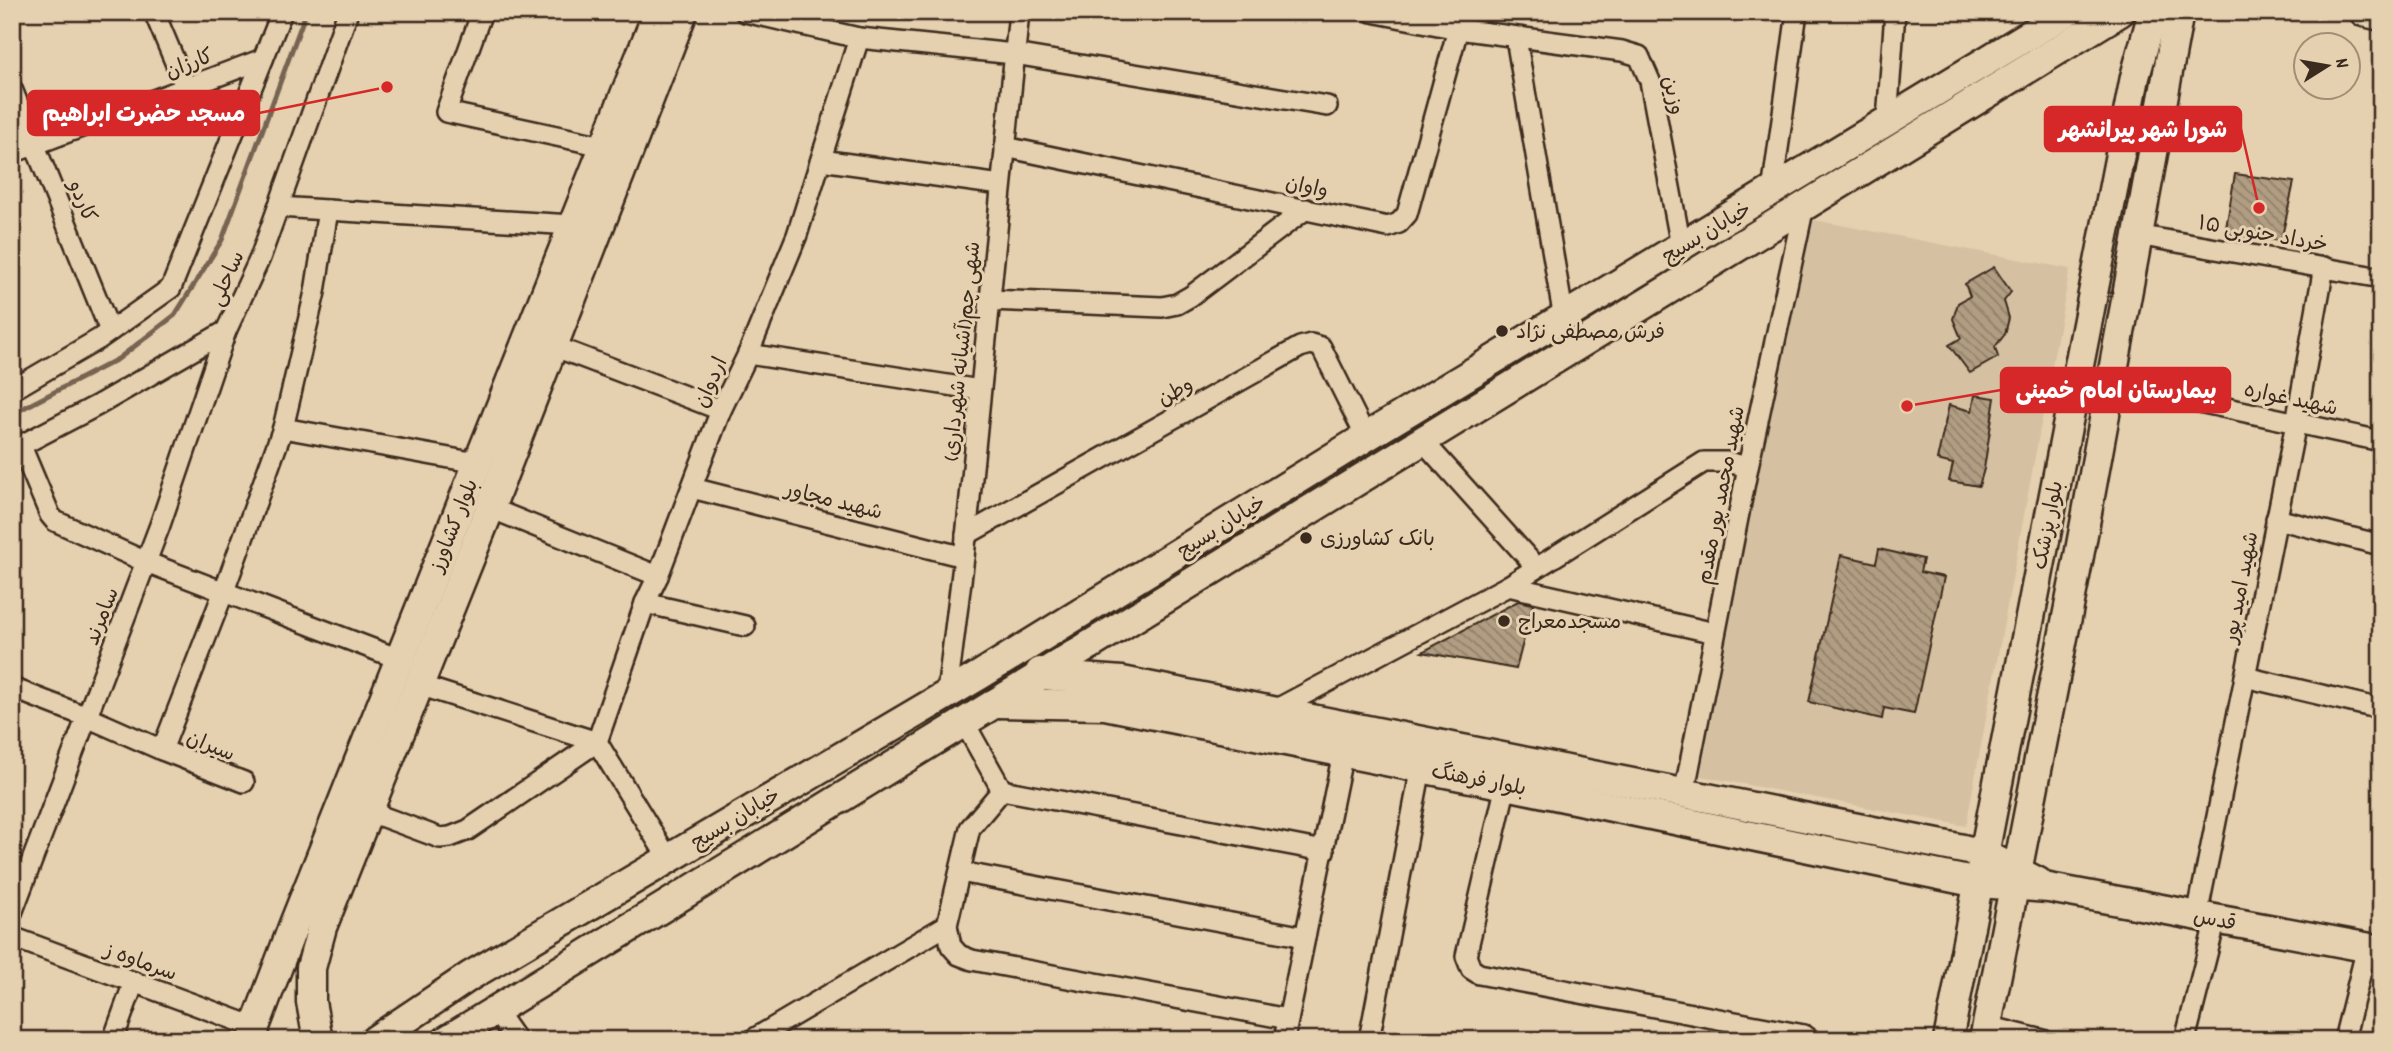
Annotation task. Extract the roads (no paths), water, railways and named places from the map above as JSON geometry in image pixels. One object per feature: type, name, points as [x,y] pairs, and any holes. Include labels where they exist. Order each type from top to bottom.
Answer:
[{"type":"main road","name":"بلوار کشاورز","points":[[254,1033],[399,659],[657,12]]},
{"type":"main road","name":"بلوار کشاورز","points":[[318,1040],[311,1002],[311,968],[322,928],[490,508],[683,12]]},
{"type":"main road","name":"خیابان بسیج","points":[[375,1040],[470,976],[1025,647],[2067,12]]},
{"type":"main road","name":"خیابان بسیج","points":[[447,1040],[2120,12]]},
{"type":"main road","name":"بلوار پزشک","points":[[1948,1040],[1973,852],[2135,76],[2153,12]]},
{"type":"main road","name":"بلوار پزشک","points":[[1986,1033],[2018,878],[2137,235],[2180,19],[2179,12]]},
{"type":"main road","points":[[2364,12],[2381,16]]},
{"type":"main road","points":[[1112,688],[1114,638],[1123,625]]},
{"type":"main road","points":[[1025,647],[1041,675]]},
{"type":"main road","name":"بلوار فرهنگ","points":[[1041,675],[1271,712],[1421,768],[1969,881],[2018,878]]},
{"type":"main road","name":"بلوار فرهنگ","points":[[996,702],[1112,688],[1345,740],[1684,794],[1973,852],[2018,878]]},
{"type":"main road","points":[[821,767],[840,798]]},
{"type":"main road","name":"قدس","points":[[2018,878],[2049,888],[2374,948]]},
{"type":"street","points":[[155,12],[186,88]]},
{"type":"street","points":[[12,390],[110,331],[171,288],[282,12]]},
{"type":"street","name":"ساحلی","points":[[17,448],[226,331],[260,258],[348,12]]},
{"type":"street","points":[[482,12],[446,112],[603,146]]},
{"type":"street","points":[[745,12],[859,38],[1014,54],[1327,106]]},
{"type":"street","name":"شهی چم(آشیانه شهرداری)","points":[[947,693],[964,557],[1019,12]]},
{"type":"street","name":"وزین","points":[[1372,12],[1458,29],[1622,51],[1639,56],[1650,81],[1681,246]]},
{"type":"street","points":[[1772,192],[1797,12]]},
{"type":"street","points":[[1887,120],[1895,12]]},
{"type":"street","name":"واوان","points":[[1005,147],[1388,227],[1399,223],[1406,214],[1458,29]]},
{"type":"street","name":"اردوان","points":[[597,742],[645,603],[658,576],[721,410],[748,354],[797,234],[859,38]]},
{"type":"street","points":[[1516,38],[1564,319]]},
{"type":"street","name":"کارزان","points":[[12,153],[263,59]]},
{"type":"street","name":"کاردو","points":[[12,89],[110,331]]},
{"type":"street","points":[[821,160],[1001,185]]},
{"type":"street","name":"شهید محمد پور مقدم","points":[[1684,794],[1748,467],[1804,206]]},
{"type":"street","points":[[278,207],[572,225]]},
{"type":"street","points":[[989,300],[1162,307],[1177,304],[1306,209]]},
{"type":"street","points":[[162,750],[224,591],[283,428],[315,292],[328,210]]},
{"type":"street","name":"۱۵ خرداد جنوبی","points":[[2137,235],[2381,278]]},
{"type":"street","name":"شهید امید پور","points":[[2185,1040],[2245,677],[2324,267]]},
{"type":"street","name":"سامرند","points":[[12,914],[146,562],[226,331]]},
{"type":"street","name":"وطن","points":[[966,535],[1300,347],[1311,344],[1321,348],[1366,437]]},
{"type":"street","points":[[554,345],[721,410]]},
{"type":"street","points":[[748,354],[981,390]]},
{"type":"street","name":"شهید غواره","points":[[2110,383],[2381,441]]},
{"type":"street","points":[[283,428],[477,463]]},
{"type":"street","points":[[1423,441],[1536,567]]},
{"type":"street","points":[[17,448],[55,521],[146,562],[399,659]]},
{"type":"street","points":[[1271,712],[1508,586],[1704,462],[1727,462],[1748,467]]},
{"type":"street","name":"شهید مجاور","points":[[692,488],[964,557]]},
{"type":"street","points":[[490,508],[658,576]]},
{"type":"street","points":[[2276,519],[2381,545]]},
{"type":"street","points":[[1508,586],[1715,633]]},
{"type":"street","points":[[645,603],[745,626]]},
{"type":"street","points":[[2245,677],[2381,709]]},
{"type":"street","points":[[419,685],[597,742],[667,858]]},
{"type":"street","points":[[12,688],[87,717]]},
{"type":"street","name":"سیران","points":[[87,717],[243,782]]},
{"type":"street","points":[[964,722],[1002,790]]},
{"type":"street","points":[[1284,1040],[1345,740]]},
{"type":"street","points":[[370,812],[439,838],[450,837],[468,830],[597,742]]},
{"type":"street","points":[[1368,1040],[1421,768]]},
{"type":"street","points":[[1506,785],[1466,956],[1471,969],[1479,974],[1804,1035],[1811,1040]]},
{"type":"street","points":[[1002,790],[1324,851]]},
{"type":"street","points":[[1002,790],[970,828],[947,925],[951,946],[959,955],[972,960],[1288,1019]]},
{"type":"street","points":[[960,872],[1305,937]]},
{"type":"street","points":[[752,1040],[947,925]]},
{"type":"street","name":"سرماوه ز","points":[[12,937],[134,982],[254,1033]]},
{"type":"street","points":[[2344,1040],[2374,948]]},
{"type":"street","points":[[113,1040],[134,982]]},
{"type":"street","points":[[495,1010],[516,1040]]},
{"type":"street","points":[[1986,1033],[2043,1040]]},
{"type":"waterway","points":[[12,414],[118,359],[175,315],[222,240],[306,12]]},
{"type":"place","name":"مسجد حضرت ابراهیم","points":[[387,87]]},
{"type":"place","name":"شورا شهر پیرانشهر","points":[[2259,208]]},
{"type":"place","name":"فرش مصطفی نژاد","points":[[1502,331]]},
{"type":"place","name":"بیمارستان امام خمینی","points":[[1907,406]]},
{"type":"place","name":"بانک کشاورزی","points":[[1306,538]]},
{"type":"place","name":"مسجدمعراج","points":[[1504,621]]}]
